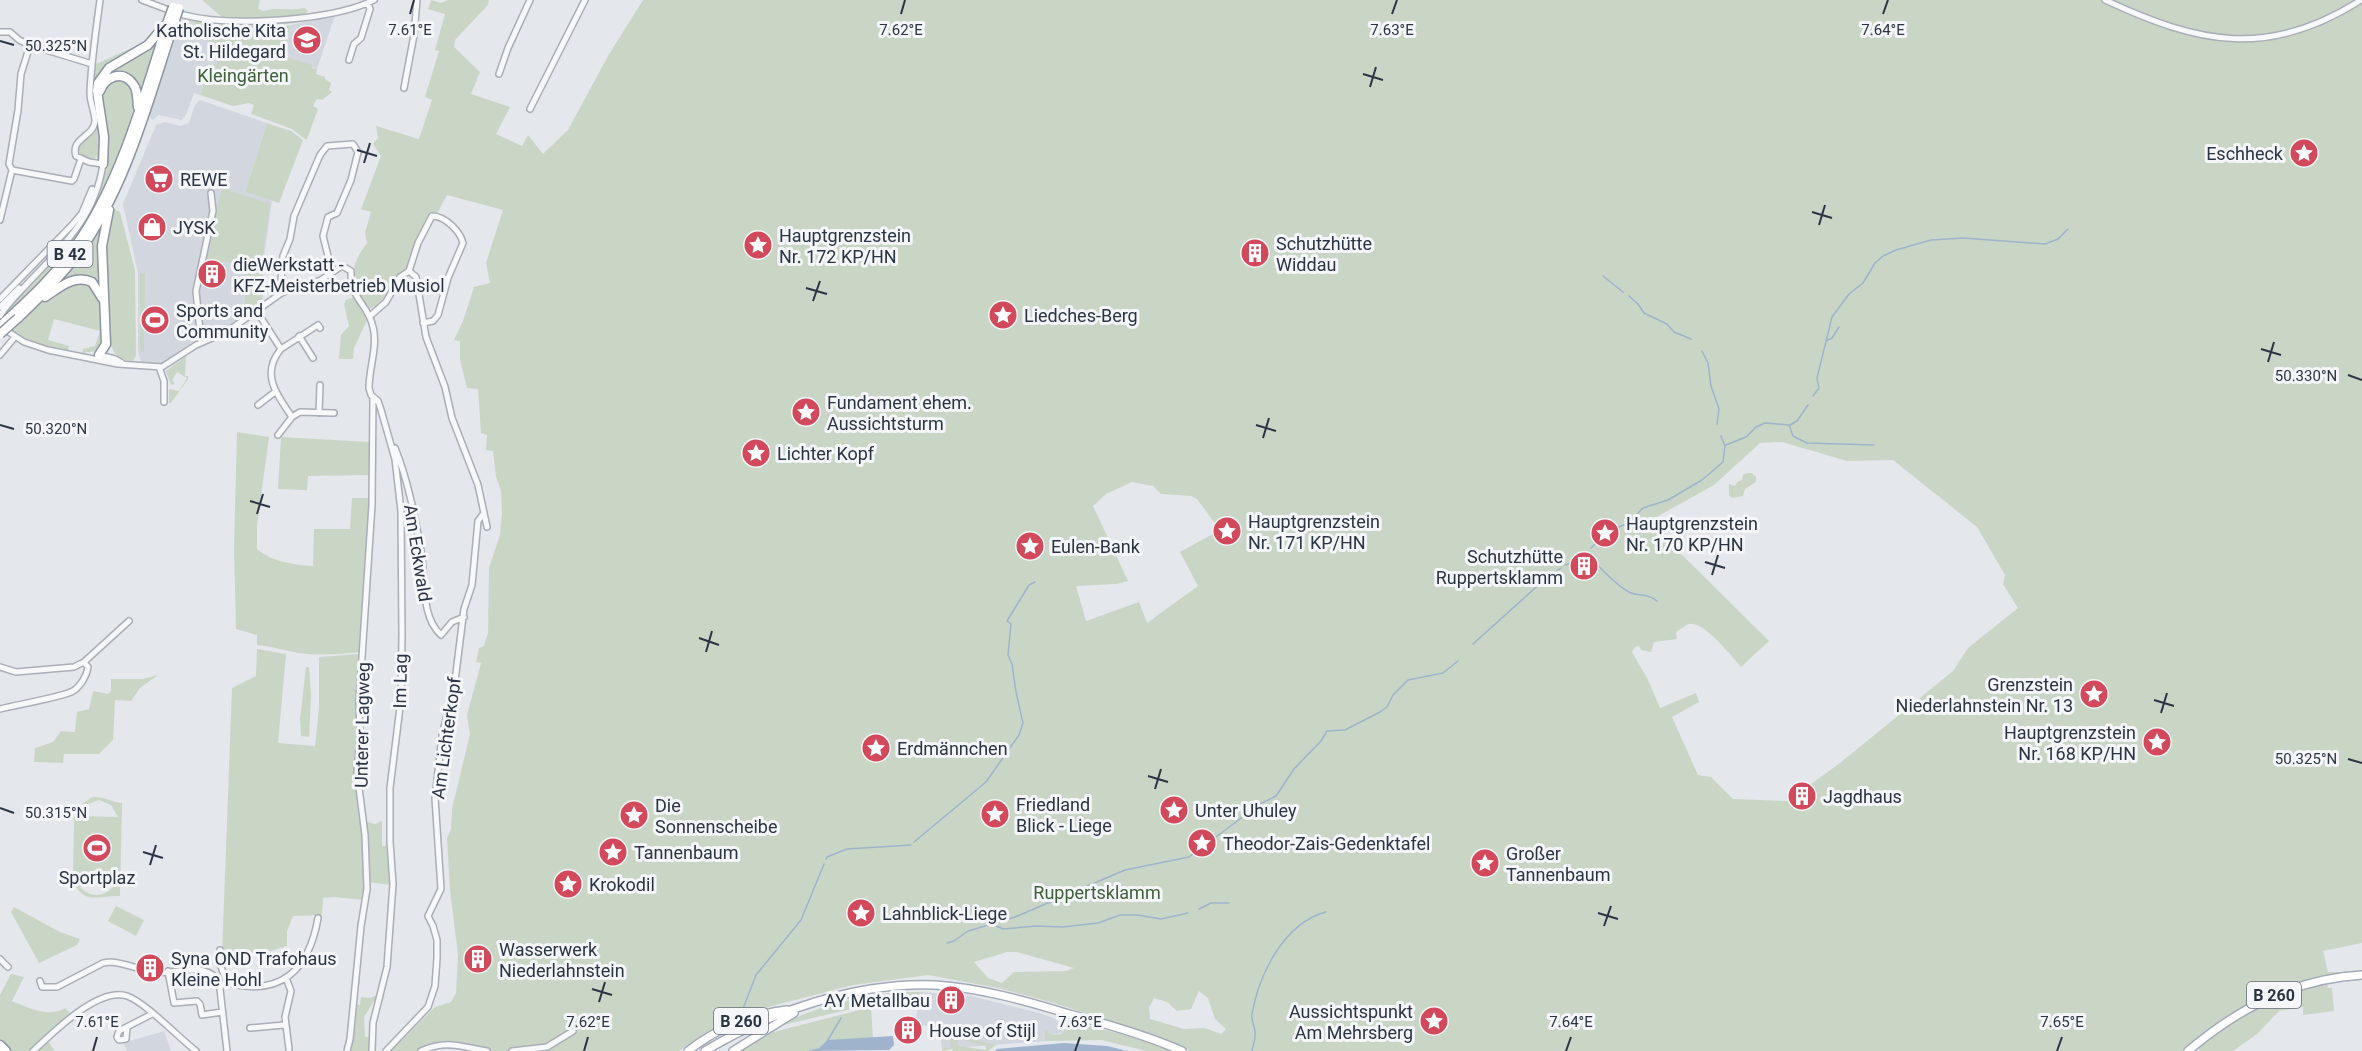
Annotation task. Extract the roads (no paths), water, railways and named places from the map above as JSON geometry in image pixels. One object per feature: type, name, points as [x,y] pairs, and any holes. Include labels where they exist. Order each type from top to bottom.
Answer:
[{"type":"highway","name":"B 42","points":[[0,326],[28,309],[58,278],[101,217],[131,150],[174,7]]},
{"type":"highway","name":"B 42","points":[[0,334],[82,237],[108,190],[172,19]]},
{"type":"highway","points":[[103,164],[104,137],[98,83],[106,71],[148,45],[172,19]]},
{"type":"highway","points":[[98,98],[106,81],[115,76],[123,76],[135,86],[138,110]]},
{"type":"highway","points":[[95,356],[106,346],[102,240],[115,189]]},
{"type":"highway","points":[[28,309],[62,285],[82,279],[97,286],[104,303]]},
{"type":"highway","points":[[0,1045],[6,1051]]},
{"type":"main road","name":"B 260","points":[[2188,1051],[2229,1019],[2268,997],[2323,980],[2362,975]]},
{"type":"main road","name":"B 260","points":[[705,1051],[760,1024],[801,1008],[853,993],[931,985],[1005,996],[1086,1018],[1182,1051]]},
{"type":"main road","name":"B 260","points":[[688,1051],[716,1033],[746,1019],[773,1011],[801,1008]]},
{"type":"main road","name":"B 260","points":[[733,1051],[801,1008]]},
{"type":"street","points":[[0,316],[75,227],[95,199],[103,164],[81,159],[76,154],[75,147],[93,127],[95,121],[90,95],[100,0]]},
{"type":"street","points":[[142,0],[224,20],[263,20],[339,11],[371,1],[361,38],[354,44],[349,60]]},
{"type":"street","points":[[163,0],[174,7]]},
{"type":"street","points":[[404,88],[414,36],[417,0]]},
{"type":"street","points":[[499,74],[530,0]]},
{"type":"street","points":[[530,109],[585,0]]},
{"type":"street","points":[[2105,0],[2168,27],[2205,36],[2238,40],[2261,39],[2301,31],[2322,23],[2361,0]]},
{"type":"street","points":[[0,32],[10,32],[19,40],[30,45],[92,64]]},
{"type":"street","points":[[0,220],[12,170],[9,157],[18,110],[21,74],[30,45]]},
{"type":"street","points":[[280,294],[283,256],[290,239],[294,216],[320,155],[329,145],[353,144],[358,152],[351,180],[337,213],[328,217],[323,236],[332,273]]},
{"type":"street","points":[[12,170],[72,181],[81,159]]},
{"type":"street","points":[[0,299],[75,227],[92,189]]},
{"type":"street","points":[[201,342],[196,291],[213,211],[211,193]]},
{"type":"street","points":[[0,326],[32,346],[95,356],[123,364],[159,368],[201,342],[228,331],[280,294],[291,288],[319,281],[342,266],[350,269],[352,289],[370,316],[386,302],[400,277],[409,271],[418,243],[432,216],[440,217],[456,231],[463,243],[448,278],[438,315],[433,321],[423,323]]},
{"type":"street","name":"Am Lichterkopf","points":[[409,271],[416,280],[426,337],[445,387],[452,418],[478,485],[487,527]]},
{"type":"street","points":[[0,307],[36,273]]},
{"type":"street","points":[[256,310],[281,349]]},
{"type":"street","name":"Im Lag","points":[[370,316],[374,329],[369,388],[373,397],[378,401],[391,440],[401,511],[401,699],[390,779],[393,884],[388,955],[384,983],[373,1023],[372,1051]]},
{"type":"street","points":[[292,417],[275,392],[270,379],[272,364],[281,349],[318,325],[320,328]]},
{"type":"street","points":[[299,336],[313,358]]},
{"type":"street","points":[[0,355],[15,337]]},
{"type":"street","points":[[106,346],[113,361]]},
{"type":"street","points":[[159,368],[164,381],[164,402]]},
{"type":"street","points":[[320,385],[320,413]]},
{"type":"street","points":[[258,405],[275,392]]},
{"type":"street","name":"Unterer Lagweg","points":[[347,1051],[367,889],[365,835],[357,772],[360,736],[359,703],[372,506],[373,397]]},
{"type":"street","points":[[278,435],[292,417],[300,412],[334,413]]},
{"type":"street","name":"Am Eckwald","points":[[391,440],[396,449],[413,513],[422,554],[428,612],[433,627],[441,635],[452,622],[464,617]]},
{"type":"street","name":"Am Lichterkopf","points":[[386,1051],[427,1011],[435,986],[437,940],[434,926],[428,916],[441,889],[435,798],[442,736],[455,681],[457,650],[464,609],[472,585],[478,521],[484,513]]},
{"type":"street","points":[[0,667],[16,672],[74,667],[83,663],[129,621]]},
{"type":"street","points":[[0,709],[71,692],[81,680],[83,663]]},
{"type":"street","points":[[74,667],[81,680]]},
{"type":"street","points":[[40,981],[42,987],[57,987],[103,963],[111,962],[154,972],[191,969],[207,972],[224,984],[240,987],[269,985],[286,978],[306,958],[313,945],[318,918]]},
{"type":"street","points":[[220,950],[224,984],[222,1012],[227,1051]]},
{"type":"street","points":[[0,959],[8,967]]},
{"type":"street","points":[[168,971],[174,1003],[198,1001],[202,1015]]},
{"type":"street","points":[[286,978],[291,991],[284,1025],[289,1050]]},
{"type":"street","points":[[33,1051],[74,1015],[109,997],[120,995],[129,996],[196,1051]]},
{"type":"street","points":[[197,1021],[202,1015],[222,1012]]},
{"type":"street","points":[[127,1027],[152,1014]]},
{"type":"street","points":[[250,1028],[284,1025]]},
{"type":"street","points":[[512,1051],[546,1047],[573,1031]]},
{"type":"street","points":[[421,1051],[447,1043],[487,1051]]},
{"type":"water","points":[[893,1036],[894,1045],[889,1050],[805,1051],[819,1048],[827,1040]]},
{"type":"water","points":[[1064,1043],[1107,1046],[1128,1051],[995,1051],[997,1049]]},
{"type":"waterway","points":[[1813,396],[1819,388],[1817,378],[1832,317],[1849,294],[1863,283],[1875,263],[1883,256],[1931,240],[1963,238],[2045,244],[2058,239],[2068,229]]},
{"type":"waterway","points":[[1603,276],[1623,292]]},
{"type":"waterway","points":[[1629,296],[1644,313],[1667,324],[1674,332],[1691,339]]},
{"type":"waterway","points":[[1826,341],[1832,338],[1839,327]]},
{"type":"waterway","points":[[1702,351],[1708,363],[1711,386],[1719,409],[1717,424]]},
{"type":"waterway","points":[[1790,425],[1797,421],[1808,405]]},
{"type":"waterway","points":[[1726,445],[1746,437],[1756,427],[1765,423],[1789,425]]},
{"type":"waterway","points":[[1789,425],[1793,436],[1807,443],[1874,445]]},
{"type":"waterway","points":[[1613,529],[1627,524],[1643,508],[1668,500],[1702,480],[1723,462],[1725,446],[1721,436]]},
{"type":"waterway","points":[[1591,548],[1609,530]]},
{"type":"waterway","points":[[1566,565],[1585,555]]},
{"type":"waterway","points":[[1595,563],[1625,589],[1657,601]]},
{"type":"waterway","points":[[1473,644],[1544,580],[1561,568]]},
{"type":"waterway","points":[[914,842],[986,782],[1019,735],[1023,723],[1012,664],[1008,655],[1011,624],[1007,621],[1029,585],[1035,582]]},
{"type":"waterway","points":[[947,943],[968,931],[1015,917],[1125,870],[1189,857],[1260,804],[1276,796],[1294,769],[1321,741],[1327,731],[1345,730],[1380,712],[1387,707],[1393,695],[1408,680],[1443,673],[1458,661]]},
{"type":"waterway","points":[[826,859],[847,849],[911,845]]},
{"type":"waterway","points":[[741,1014],[756,975],[801,920],[824,864]]},
{"type":"waterway","points":[[1199,909],[1211,903],[1229,903]]},
{"type":"waterway","points":[[1252,1051],[1255,1039],[1252,1014],[1267,967],[1286,939],[1298,927],[1326,912]]},
{"type":"waterway","points":[[992,924],[1003,929],[1036,926],[1063,927],[1098,923],[1120,915],[1161,919],[1188,913]]},
{"type":"waterway","points":[[828,1040],[841,1018]]},
{"type":"place","name":"Katholische Kita St. Hildegard","points":[[307,40]]},
{"type":"place","name":"Eschheck","points":[[2304,153]]},
{"type":"place","name":"REWE","points":[[159,179]]},
{"type":"place","name":"JYSK","points":[[152,227]]},
{"type":"place","name":"Hauptgrenzstein Nr. 172 KP/HN","points":[[758,245]]},
{"type":"place","name":"Schutzhütte Widdau","points":[[1255,253]]},
{"type":"place","name":"dieWerkstatt - KFZ-Meisterbetrieb Musiol","points":[[212,274]]},
{"type":"place","name":"Liedches-Berg","points":[[1003,315]]},
{"type":"place","name":"Sports and Community","points":[[155,320]]},
{"type":"place","name":"Fundament ehem. Aussichtsturm","points":[[806,412]]},
{"type":"place","name":"Lichter Kopf","points":[[756,453]]},
{"type":"place","name":"Hauptgrenzstein Nr. 171 KP/HN","points":[[1227,531]]},
{"type":"place","name":"Hauptgrenzstein Nr. 170 KP/HN","points":[[1605,533]]},
{"type":"place","name":"Eulen-Bank","points":[[1030,546]]},
{"type":"place","name":"Schutzhütte Ruppertsklamm","points":[[1584,566]]},
{"type":"place","name":"Grenzstein Niederlahnstein Nr. 13","points":[[2094,694]]},
{"type":"place","name":"Hauptgrenzstein Nr. 168 KP/HN","points":[[2157,742]]},
{"type":"place","name":"Erdmännchen","points":[[876,748]]},
{"type":"place","name":"Jagdhaus","points":[[1802,796]]},
{"type":"place","name":"Unter Uhuley","points":[[1174,810]]},
{"type":"place","name":"Friedland Blick - Liege","points":[[995,814]]},
{"type":"place","name":"Die Sonnenscheibe","points":[[634,815]]},
{"type":"place","name":"Theodor-Zais-Gedenktafel","points":[[1202,843]]},
{"type":"place","name":"Sportplaz","points":[[97,848]]},
{"type":"place","name":"Tannenbaum","points":[[613,852]]},
{"type":"place","name":"Großer Tannenbaum","points":[[1485,863]]},
{"type":"place","name":"Krokodil","points":[[568,884]]},
{"type":"place","name":"Lahnblick-Liege","points":[[861,913]]},
{"type":"place","name":"Wasserwerk Niederlahnstein","points":[[478,959]]},
{"type":"place","name":"Syna OND Trafohaus Kleine Hohl","points":[[150,968]]},
{"type":"place","name":"AY Metallbau","points":[[951,1000]]},
{"type":"place","name":"Aussichtspunkt Am Mehrsberg","points":[[1434,1021]]},
{"type":"place","name":"House of Stijl","points":[[908,1030]]},
{"type":"park label","name":"Kleingärten","points":[[243,75]]},
{"type":"park label","name":"Ruppertsklamm","points":[[1097,892]]}]
